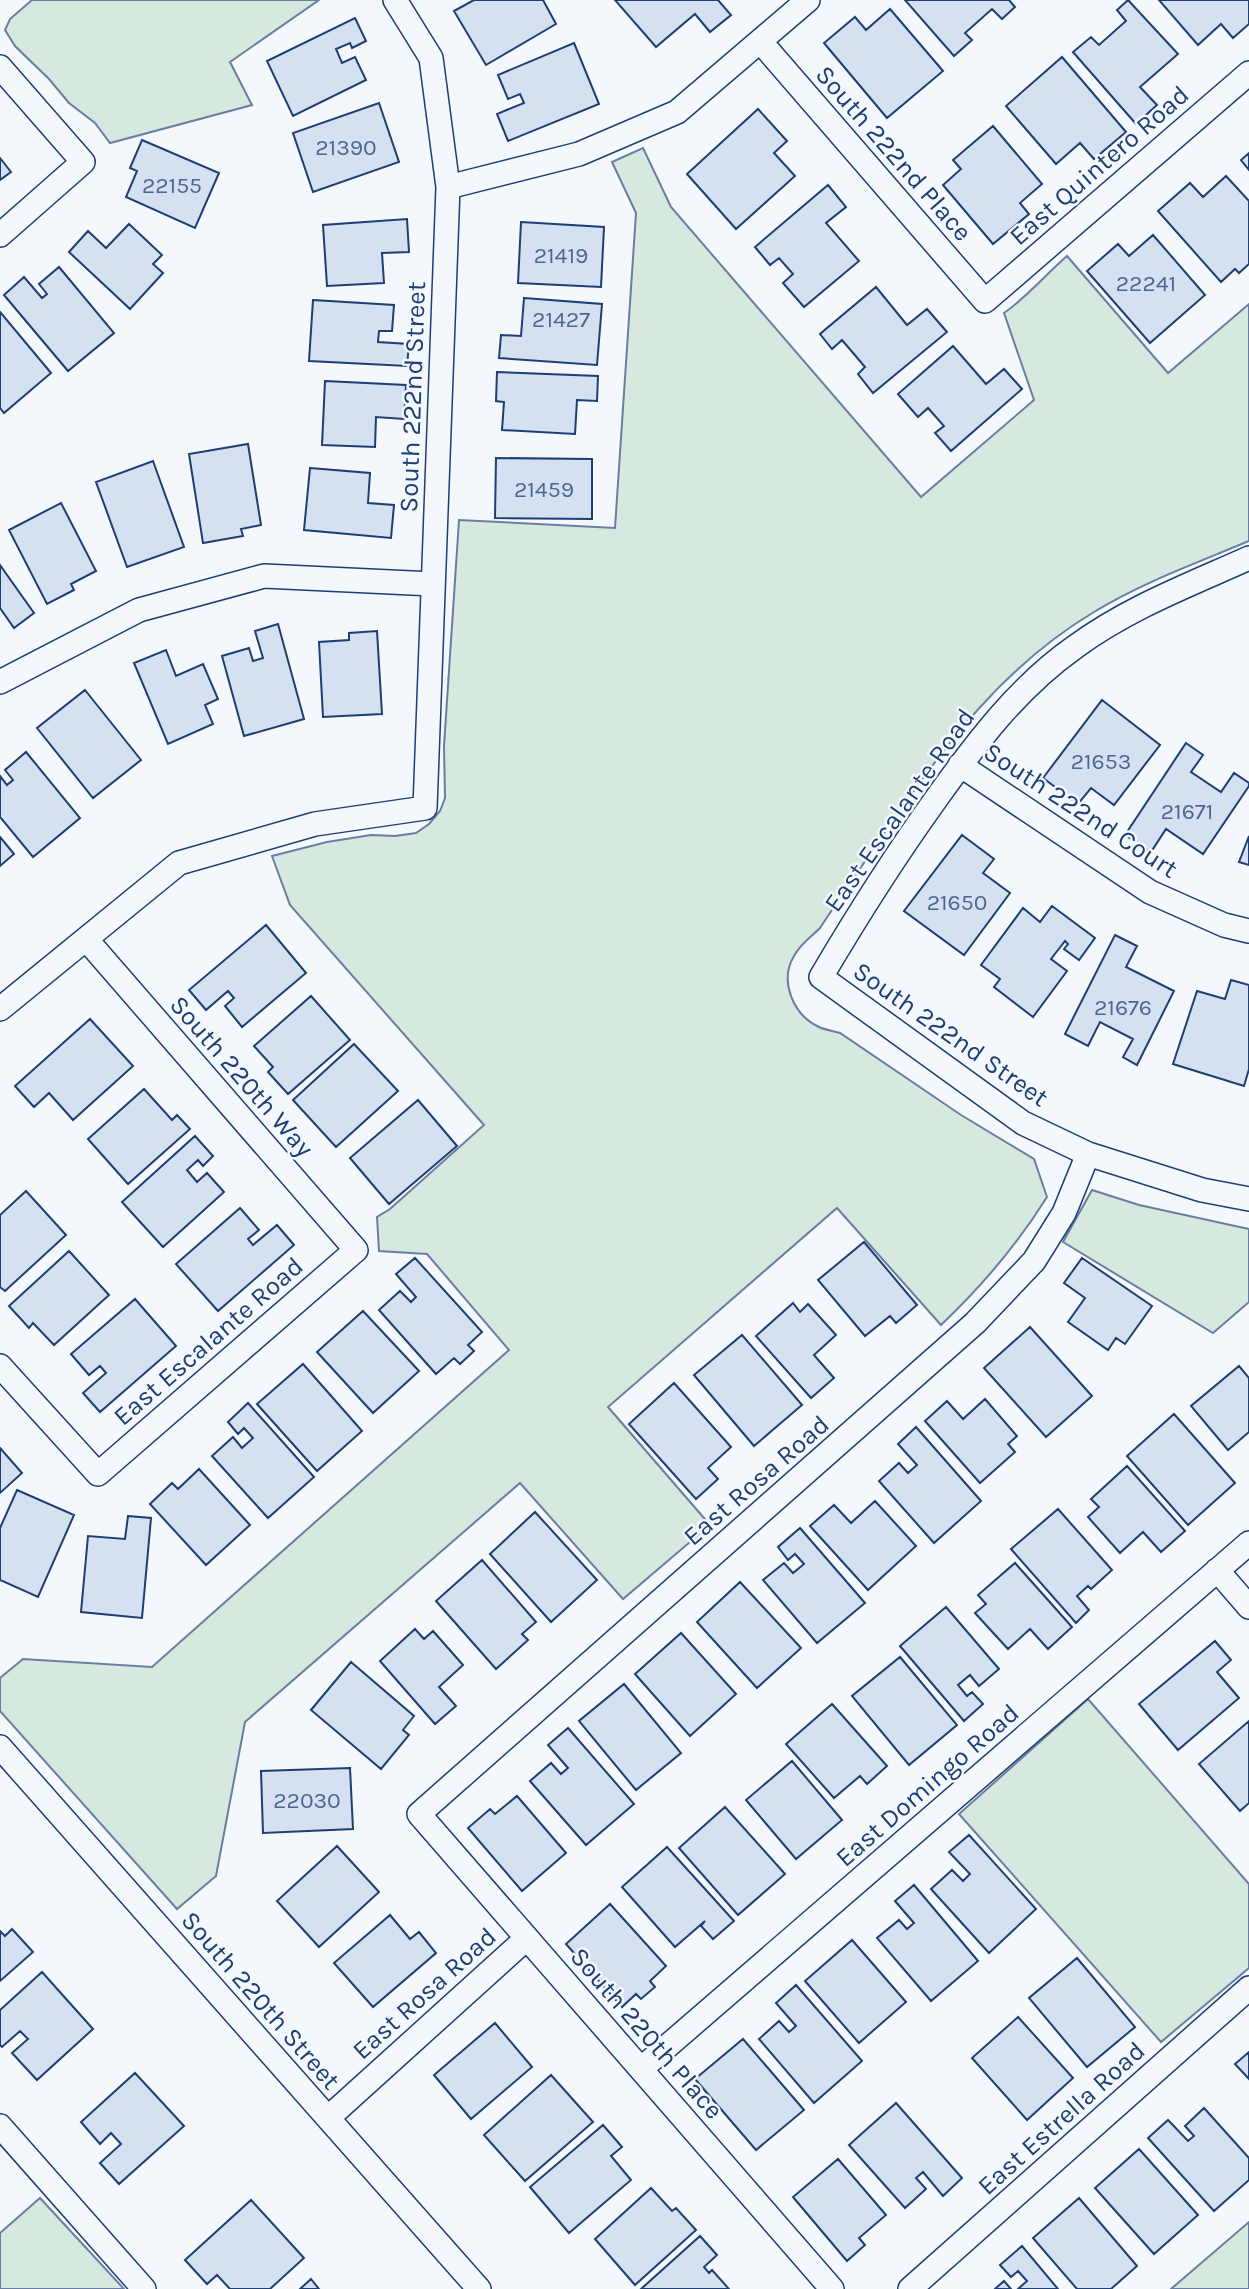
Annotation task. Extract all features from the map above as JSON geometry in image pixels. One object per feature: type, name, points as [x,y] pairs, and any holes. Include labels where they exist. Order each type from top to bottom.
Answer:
[{"type":"street","name":"South 222nd Street","points":[[86,939],[179,863],[315,824],[425,808],[448,187],[431,58],[395,0]]},
{"type":"street","points":[[448,187],[579,154],[677,112],[808,0]]},
{"type":"street","name":"South 222nd Place","points":[[760,41],[985,301]]},
{"type":"street","points":[[0,67],[83,162],[0,235]]},
{"type":"street","name":"East Quintero Road","points":[[985,301],[1249,73]]},
{"type":"street","name":"East Escalante Road","points":[[821,976],[864,905],[974,745],[1020,694],[1074,647],[1138,607],[1249,558]]},
{"type":"street","points":[[0,682],[139,610],[264,576],[433,584]]},
{"type":"street","name":"South 222nd Court","points":[[960,765],[1150,892],[1224,925],[1249,931]]},
{"type":"street","points":[[0,1009],[86,939]]},
{"type":"street","name":"South 220th Way","points":[[86,939],[356,1250]]},
{"type":"street","name":"South 222nd Street","points":[[821,976],[1023,1123],[1088,1154],[1202,1190],[1249,1199]]},
{"type":"street","name":"East Rosa Road","points":[[419,1814],[975,1323],[1034,1261],[1063,1213],[1088,1154]]},
{"type":"street","name":"East Escalante Road","points":[[0,1366],[97,1474],[356,1250]]},
{"type":"street","name":"East Domingo Road","points":[[641,2069],[1249,1543]]},
{"type":"street","points":[[1217,1570],[1249,1607]]},
{"type":"street","name":"South 220th Street","points":[[0,1747],[479,2289]]},
{"type":"street","name":"South 220th Place","points":[[419,1814],[832,2289]]},
{"type":"street","name":"East Rosa Road","points":[[328,2118],[527,1938]]},
{"type":"street","name":"East Estrella Road","points":[[910,2289],[1249,1989]]},
{"type":"street","points":[[0,2126],[144,2289]]},
{"type":"shaded area","points":[[32,0],[319,0],[230,62],[252,105],[110,143],[95,123],[69,103],[15,46],[5,30],[10,19]]},
{"type":"shaded area","points":[[643,148],[671,207],[921,497],[1034,400],[1004,313],[1067,256],[1168,373],[1249,304],[1249,541],[1113,601],[1061,634],[1031,658],[976,711],[952,740],[820,928],[799,948],[790,966],[788,986],[791,996],[810,1022],[840,1033],[961,1115],[1034,1159],[1047,1197],[1011,1248],[985,1280],[941,1325],[837,1208],[608,1407],[710,1525],[623,1599],[520,1483],[245,1722],[216,1876],[177,1909],[0,1711],[0,1678],[23,1659],[152,1667],[509,1350],[427,1254],[379,1251],[377,1217],[390,1209],[484,1125],[290,905],[272,856],[327,842],[371,835],[416,833],[429,824],[440,811],[445,798],[444,746],[459,520],[615,528],[636,213],[612,162]]},
{"type":"shaded area","points":[[1092,1190],[1139,1205],[1249,1229],[1249,1302],[1213,1333],[1063,1242]]},
{"type":"shaded area","points":[[1088,1699],[1249,1884],[1249,1968],[1161,2042],[959,1814]]},
{"type":"shaded area","points":[[40,2198],[124,2289],[0,2289],[0,2233]]},
{"type":"shaded area","points":[[1249,2222],[1249,2289],[1171,2289]]},
{"type":"building","points":[[474,0],[543,0],[556,24],[486,65],[454,11]]},
{"type":"building","points":[[615,0],[718,0],[731,15],[710,32],[695,14],[656,47]]},
{"type":"building","points":[[905,0],[1009,0],[1015,7],[1002,19],[992,9],[965,33],[972,40],[954,56]]},
{"type":"building","points":[[1128,0],[1178,54],[1140,87],[1157,105],[1136,124],[1073,52],[1091,37],[1099,45],[1126,21],[1117,10]]},
{"type":"building","points":[[1159,0],[1249,0],[1249,24],[1233,38],[1221,24],[1198,45]]},
{"type":"building","points":[[890,9],[943,71],[887,118],[824,43],[855,17],[866,30]]},
{"type":"building","points":[[355,18],[366,41],[352,48],[350,43],[336,49],[342,63],[355,57],[366,80],[293,116],[267,61]]},
{"type":"building","points":[[574,43],[599,104],[508,141],[497,114],[524,103],[520,94],[508,99],[498,75]]},
{"type":"building","points":[[1062,57],[1126,132],[1094,159],[1080,143],[1056,164],[1006,106]]},
{"type":"building","points":[[379,103],[399,162],[313,192],[293,133]]},
{"type":"building","points":[[758,109],[787,141],[774,153],[795,176],[736,229],[687,174]]},
{"type":"building","points":[[993,126],[1042,184],[1020,203],[1029,214],[993,244],[943,185],[961,169],[953,160]]},
{"type":"building","points":[[142,140],[219,173],[195,228],[126,197],[137,171],[130,168]]},
{"type":"building","points":[[1249,153],[1249,170],[1241,160]]},
{"type":"building","points":[[0,158],[11,172],[0,180]]},
{"type":"building","points":[[1226,176],[1249,201],[1249,264],[1239,273],[1235,269],[1221,282],[1158,211],[1190,183],[1203,197]]},
{"type":"building","points":[[828,185],[846,207],[826,223],[859,261],[804,307],[783,283],[793,274],[779,258],[770,265],[755,247]]},
{"type":"building","points":[[407,219],[409,252],[382,253],[384,283],[327,286],[323,225]]},
{"type":"building","points":[[521,222],[604,227],[601,287],[518,283]]},
{"type":"building","points":[[129,224],[162,255],[153,264],[163,273],[130,309],[69,252],[88,231],[106,248]]},
{"type":"building","points":[[1153,235],[1205,295],[1150,343],[1087,271],[1118,244],[1129,256]]},
{"type":"building","points":[[59,267],[114,333],[68,371],[4,295],[24,277],[42,298],[47,294],[39,284]]},
{"type":"building","points":[[876,287],[907,325],[927,309],[947,332],[873,393],[858,374],[865,367],[842,340],[832,349],[820,334]]},
{"type":"building","points":[[524,298],[602,304],[597,365],[499,358],[501,335],[521,336]]},
{"type":"building","points":[[313,300],[394,305],[392,331],[379,331],[378,342],[409,344],[407,366],[309,361]]},
{"type":"building","points":[[0,312],[51,373],[4,413],[0,408]]},
{"type":"building","points":[[953,346],[986,384],[1004,369],[1022,389],[951,451],[935,433],[944,426],[928,408],[918,417],[898,394]]},
{"type":"building","points":[[497,372],[598,376],[597,401],[577,400],[575,434],[502,430],[504,402],[496,401]]},
{"type":"building","points":[[325,381],[406,385],[404,419],[376,417],[375,447],[322,445]]},
{"type":"building","points":[[248,444],[261,525],[241,529],[243,536],[203,543],[189,454]]},
{"type":"building","points":[[496,458],[592,459],[592,519],[495,518]]},
{"type":"building","points":[[153,461],[184,547],[127,567],[96,482]]},
{"type":"building","points":[[310,468],[370,473],[368,503],[394,505],[391,538],[304,530]]},
{"type":"building","points":[[61,503],[96,571],[71,584],[74,590],[47,604],[9,530]]},
{"type":"building","points":[[0,565],[34,613],[14,628],[0,608]]},
{"type":"building","points":[[278,624],[304,719],[244,736],[222,656],[249,648],[253,661],[263,658],[255,631]]},
{"type":"building","points":[[377,631],[382,714],[323,717],[319,642],[349,640],[349,633]]},
{"type":"building","points":[[166,650],[176,676],[203,664],[218,699],[205,705],[213,724],[168,744],[134,663]]},
{"type":"building","points":[[85,690],[141,760],[93,798],[37,728]]},
{"type":"building","points":[[1102,700],[1160,745],[1114,805],[1091,788],[1078,804],[1043,778]]},
{"type":"building","points":[[1186,743],[1203,755],[1191,772],[1221,792],[1234,773],[1249,783],[1249,786],[1203,854],[1166,829],[1151,852],[1125,835]]},
{"type":"building","points":[[26,752],[80,818],[33,857],[0,817],[0,776],[7,785],[13,780],[5,770]]},
{"type":"building","points":[[962,835],[994,859],[983,873],[1010,893],[964,955],[904,911]]},
{"type":"building","points":[[1249,836],[1249,865],[1239,862]]},
{"type":"building","points":[[0,837],[14,854],[0,866]]},
{"type":"building","points":[[1052,906],[1095,938],[1079,960],[1064,949],[1068,944],[1065,941],[1051,959],[1067,971],[1033,1017],[994,987],[1000,979],[981,965],[1023,908],[1040,922]]},
{"type":"building","points":[[266,925],[306,973],[242,1027],[225,1006],[234,998],[228,991],[206,1010],[189,990]]},
{"type":"building","points":[[1115,935],[1137,946],[1126,967],[1174,991],[1137,1065],[1123,1057],[1133,1039],[1100,1022],[1088,1046],[1065,1034]]},
{"type":"building","points":[[1231,980],[1249,985],[1249,1069],[1244,1086],[1173,1064],[1197,991],[1225,999]]},
{"type":"building","points":[[311,996],[350,1040],[288,1094],[268,1072],[273,1067],[254,1046]]},
{"type":"building","points":[[90,1019],[133,1066],[73,1120],[49,1093],[34,1107],[15,1086]]},
{"type":"building","points":[[354,1044],[398,1091],[336,1147],[293,1100]]},
{"type":"building","points":[[144,1089],[172,1120],[177,1115],[190,1129],[128,1184],[88,1139]]},
{"type":"building","points":[[418,1100],[457,1146],[389,1204],[350,1158]]},
{"type":"building","points":[[195,1136],[213,1156],[203,1166],[198,1160],[187,1170],[197,1182],[207,1173],[224,1192],[163,1247],[122,1202]]},
{"type":"building","points":[[26,1191],[66,1235],[5,1291],[0,1287],[0,1215]]},
{"type":"building","points":[[240,1208],[259,1230],[248,1239],[253,1245],[277,1225],[294,1245],[218,1311],[176,1264]]},
{"type":"building","points":[[864,1242],[917,1305],[896,1323],[890,1316],[865,1336],[818,1280]]},
{"type":"building","points":[[69,1251],[109,1295],[54,1345],[33,1323],[29,1328],[9,1306]]},
{"type":"building","points":[[415,1258],[482,1332],[468,1345],[474,1351],[460,1364],[454,1358],[436,1374],[379,1310],[400,1291],[411,1302],[416,1297],[396,1274]]},
{"type":"building","points":[[1082,1258],[1152,1306],[1125,1344],[1116,1338],[1108,1350],[1068,1322],[1085,1298],[1064,1283]]},
{"type":"building","points":[[135,1299],[176,1346],[100,1412],[83,1393],[106,1373],[100,1366],[89,1375],[71,1354]]},
{"type":"building","points":[[793,1303],[800,1312],[808,1304],[836,1335],[814,1355],[834,1378],[811,1398],[756,1336]]},
{"type":"building","points":[[363,1311],[419,1371],[373,1413],[317,1352]]},
{"type":"building","points":[[1030,1327],[1092,1396],[1046,1437],[984,1368]]},
{"type":"building","points":[[742,1335],[802,1405],[754,1446],[694,1375]]},
{"type":"building","points":[[303,1364],[362,1431],[317,1471],[257,1404]]},
{"type":"building","points":[[1239,1366],[1249,1378],[1249,1432],[1228,1450],[1191,1406]]},
{"type":"building","points":[[674,1383],[731,1447],[708,1468],[718,1479],[696,1499],[629,1424]]},
{"type":"building","points":[[985,1399],[1017,1436],[1008,1444],[1015,1452],[980,1483],[925,1421],[947,1401],[963,1419]]},
{"type":"building","points":[[248,1403],[314,1477],[268,1518],[212,1456],[233,1437],[242,1448],[253,1438],[244,1428],[238,1434],[228,1422]]},
{"type":"building","points":[[1174,1414],[1235,1483],[1188,1525],[1127,1456]]},
{"type":"building","points":[[916,1427],[981,1501],[934,1543],[879,1481],[899,1463],[908,1473],[917,1465],[898,1444]]},
{"type":"building","points":[[0,1448],[22,1473],[0,1493]]},
{"type":"building","points":[[1127,1466],[1185,1531],[1161,1552],[1143,1532],[1120,1553],[1088,1517],[1099,1507],[1091,1499]]},
{"type":"building","points":[[199,1469],[250,1525],[206,1565],[150,1504],[172,1483],[178,1489]]},
{"type":"building","points":[[17,1490],[74,1515],[38,1597],[0,1580],[0,1528]]},
{"type":"building","points":[[875,1501],[916,1546],[868,1590],[810,1526],[834,1505],[851,1523]]},
{"type":"building","points":[[1058,1509],[1112,1570],[1091,1589],[1088,1586],[1077,1596],[1089,1610],[1076,1623],[1011,1549]]},
{"type":"building","points":[[535,1512],[597,1580],[551,1622],[490,1554]]},
{"type":"building","points":[[128,1516],[151,1518],[142,1618],[81,1612],[88,1536],[125,1539]]},
{"type":"building","points":[[800,1528],[865,1603],[817,1643],[763,1580],[784,1563],[793,1573],[804,1564],[795,1554],[788,1560],[778,1547]]},
{"type":"building","points":[[482,1560],[536,1622],[522,1634],[528,1640],[496,1669],[436,1601]]},
{"type":"building","points":[[1015,1563],[1072,1627],[1048,1649],[1030,1629],[1008,1649],[975,1613],[986,1604],[978,1595]]},
{"type":"building","points":[[740,1582],[801,1648],[757,1688],[697,1622]]},
{"type":"building","points":[[946,1607],[999,1669],[979,1686],[970,1675],[958,1685],[967,1696],[972,1692],[983,1704],[964,1721],[900,1646]]},
{"type":"building","points":[[415,1629],[424,1639],[433,1631],[463,1665],[439,1687],[456,1706],[435,1724],[380,1661]]},
{"type":"building","points":[[681,1633],[736,1694],[690,1736],[635,1674]]},
{"type":"building","points":[[1215,1641],[1231,1660],[1217,1672],[1239,1698],[1178,1750],[1139,1704]]},
{"type":"building","points":[[900,1657],[957,1725],[909,1765],[852,1696]]},
{"type":"building","points":[[351,1662],[414,1716],[403,1730],[409,1735],[381,1769],[311,1710]]},
{"type":"building","points":[[624,1684],[681,1753],[636,1790],[579,1721]]},
{"type":"building","points":[[832,1704],[887,1766],[867,1784],[860,1776],[834,1798],[786,1744]]},
{"type":"building","points":[[1249,1721],[1249,1803],[1240,1811],[1199,1764]]},
{"type":"building","points":[[568,1728],[634,1804],[586,1845],[530,1781],[551,1763],[561,1774],[568,1768],[548,1745]]},
{"type":"building","points":[[792,1761],[842,1820],[796,1859],[746,1800]]},
{"type":"building","points":[[350,1768],[353,1829],[263,1833],[261,1771]]},
{"type":"building","points":[[517,1796],[566,1853],[522,1891],[468,1828],[490,1809],[495,1814]]},
{"type":"building","points":[[725,1807],[785,1874],[738,1915],[679,1848]]},
{"type":"building","points":[[969,1835],[1036,1909],[989,1953],[931,1889],[952,1870],[963,1881],[970,1874],[949,1852]]},
{"type":"building","points":[[337,1846],[379,1892],[319,1947],[277,1901]]},
{"type":"building","points":[[667,1847],[734,1921],[713,1939],[701,1926],[705,1921],[675,1947],[622,1887]]},
{"type":"building","points":[[914,1885],[978,1961],[931,2001],[877,1938],[899,1920],[907,1929],[914,1923],[895,1901]]},
{"type":"building","points":[[610,1904],[666,1966],[650,1981],[655,1987],[641,1999],[636,1994],[622,2007],[566,1944]]},
{"type":"building","points":[[390,1915],[410,1939],[419,1932],[436,1953],[373,2007],[334,1963]]},
{"type":"building","points":[[12,1929],[33,1952],[0,1981],[0,1931],[5,1936]]},
{"type":"building","points":[[852,1940],[906,2002],[859,2043],[805,1981]]},
{"type":"building","points":[[1077,1958],[1135,2027],[1087,2067],[1029,1998]]},
{"type":"building","points":[[42,1972],[93,2029],[37,2080],[12,2053],[28,2039],[20,2031],[2,2047],[0,2045],[0,2010]]},
{"type":"building","points":[[796,1985],[862,2061],[814,2103],[759,2039],[779,2021],[789,2032],[796,2026],[776,2003]]},
{"type":"building","points":[[1018,2017],[1073,2078],[1027,2120],[972,2058]]},
{"type":"building","points":[[495,2023],[532,2067],[471,2119],[434,2075]]},
{"type":"building","points":[[743,2039],[804,2110],[756,2150],[695,2079]]},
{"type":"building","points":[[1249,2052],[1249,2079],[1235,2064]]},
{"type":"building","points":[[135,2073],[184,2126],[119,2184],[100,2163],[121,2144],[111,2133],[100,2144],[81,2122]]},
{"type":"building","points":[[551,2075],[593,2122],[525,2181],[484,2135]]},
{"type":"building","points":[[896,2103],[962,2178],[943,2196],[923,2172],[916,2178],[926,2189],[905,2208],[849,2145]]},
{"type":"building","points":[[1204,2108],[1249,2158],[1249,2180],[1214,2211],[1148,2138],[1168,2120],[1188,2141],[1194,2136],[1185,2126]]},
{"type":"building","points":[[603,2125],[622,2147],[611,2156],[631,2180],[569,2233],[530,2187]]},
{"type":"building","points":[[1139,2149],[1198,2215],[1154,2254],[1095,2188]]},
{"type":"building","points":[[838,2159],[886,2215],[859,2238],[865,2245],[847,2261],[793,2197]]},
{"type":"building","points":[[651,2188],[672,2211],[676,2208],[696,2230],[635,2285],[595,2239]]},
{"type":"building","points":[[1079,2198],[1137,2266],[1111,2289],[1077,2289],[1033,2238]]},
{"type":"building","points":[[251,2200],[304,2258],[270,2289],[230,2289],[217,2275],[207,2284],[185,2260]]},
{"type":"building","points":[[700,2236],[717,2255],[704,2267],[709,2273],[712,2270],[729,2289],[641,2289]]},
{"type":"building","points":[[1022,2246],[1058,2289],[1018,2289],[1027,2281],[1018,2271],[1011,2277],[1000,2265]]},
{"type":"building","points":[[311,2279],[319,2289],[300,2289]]},
{"type":"building","points":[[1004,2281],[1011,2289],[995,2289]]}]
